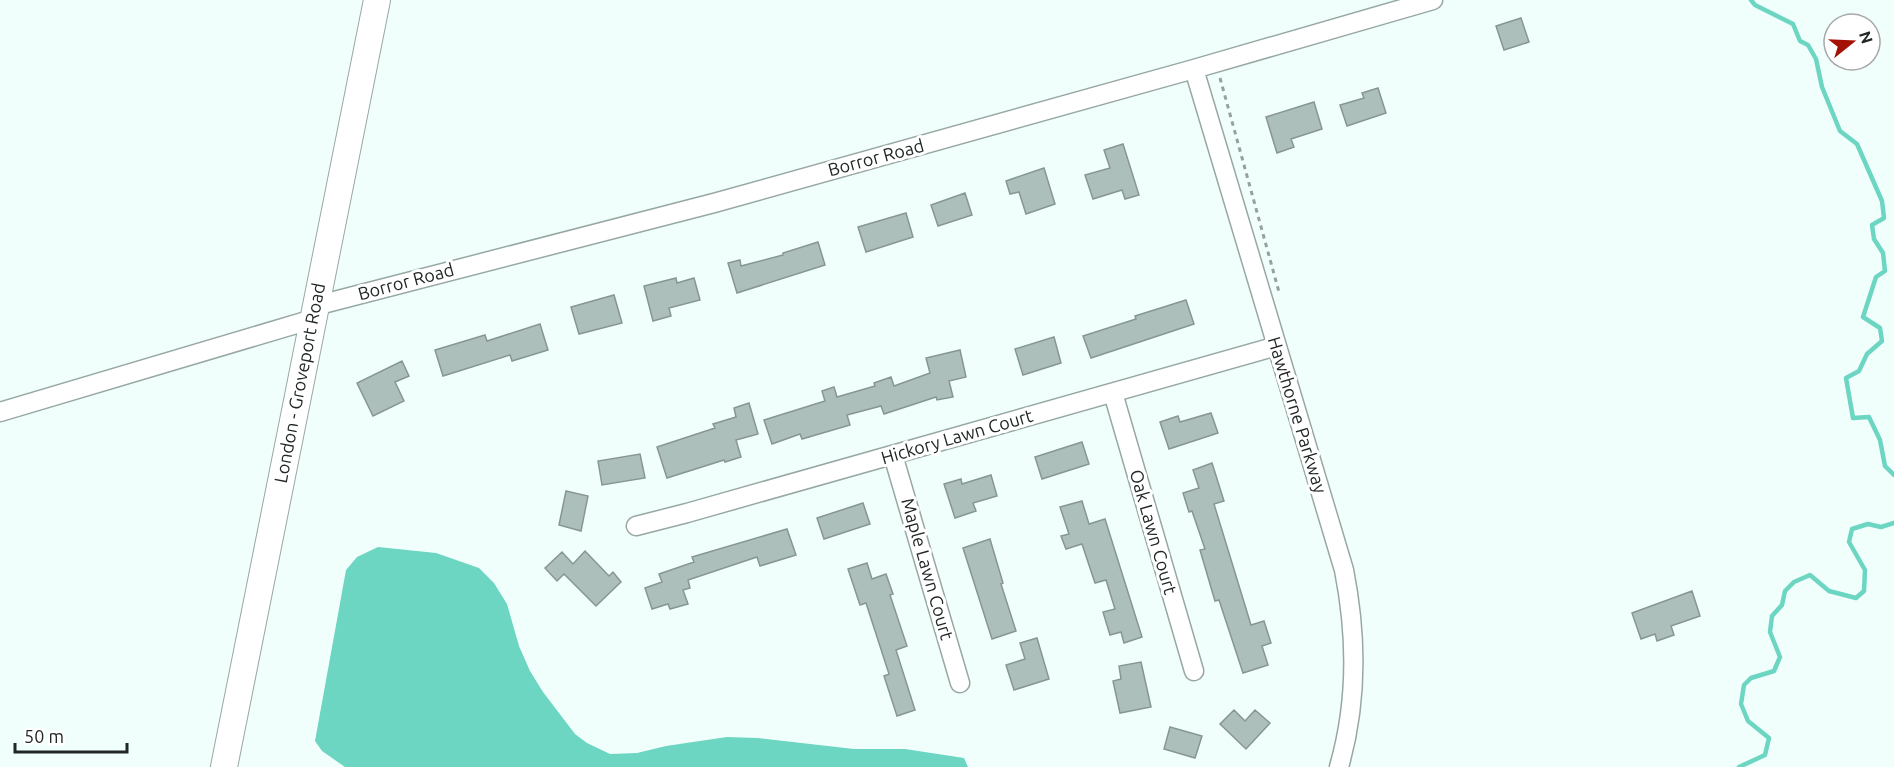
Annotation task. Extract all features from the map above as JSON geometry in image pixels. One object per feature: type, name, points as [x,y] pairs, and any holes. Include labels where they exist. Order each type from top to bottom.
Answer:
[{"type":"main road","name":"London - Groveport Road","points":[[224,767],[377,0]]},
{"type":"street","name":"Borror Road","points":[[0,412],[314,312],[704,206],[1433,0]]},
{"type":"street","name":"Hawthorne Parkway","points":[[1194,69],[1344,570],[1351,605],[1354,684],[1340,767]]},
{"type":"street","name":"Hickory Lawn Court","points":[[636,526],[1277,346]]},
{"type":"street","name":"Oak Lawn Court","points":[[1113,393],[1194,671]]},
{"type":"street","name":"Maple Lawn Court","points":[[893,455],[960,683]]},
{"type":"shaded area","points":[[378,547],[436,553],[479,568],[494,583],[507,604],[519,646],[530,671],[543,692],[575,734],[587,743],[610,754],[637,753],[666,746],[727,737],[758,738],[854,749],[905,749],[964,758],[968,767],[345,767],[322,751],[315,741],[346,570],[357,557]]},
{"type":"building","points":[[1521,18],[1529,42],[1504,50],[1496,26]]},
{"type":"building","points":[[1378,88],[1386,113],[1347,126],[1340,105],[1364,98],[1362,93]]},
{"type":"building","points":[[1314,102],[1322,129],[1291,139],[1294,147],[1277,153],[1266,117]]},
{"type":"building","points":[[1123,144],[1139,195],[1125,199],[1122,190],[1093,199],[1085,175],[1110,168],[1104,150]]},
{"type":"building","points":[[1044,168],[1055,204],[1026,214],[1019,192],[1010,194],[1006,181]]},
{"type":"building","points":[[965,193],[972,215],[938,226],[931,205]]},
{"type":"building","points":[[906,213],[913,237],[866,252],[858,227]]},
{"type":"building","points":[[818,242],[825,265],[737,293],[728,263],[740,260],[741,266],[783,255],[783,253]]},
{"type":"building","points":[[676,278],[677,283],[694,278],[700,300],[669,308],[671,316],[653,321],[644,286]]},
{"type":"building","points":[[614,295],[622,323],[579,334],[571,307]]},
{"type":"building","points":[[1186,300],[1194,324],[1091,358],[1083,336]]},
{"type":"building","points":[[540,324],[548,350],[512,361],[510,355],[443,376],[435,350],[485,335],[487,341]]},
{"type":"building","points":[[1054,337],[1061,363],[1023,375],[1015,349]]},
{"type":"building","points":[[960,350],[966,377],[949,381],[953,397],[937,400],[936,397],[884,414],[881,406],[847,415],[850,425],[802,439],[800,434],[772,444],[764,420],[825,401],[822,391],[834,387],[837,397],[875,386],[874,383],[891,377],[894,386],[930,373],[926,358]]},
{"type":"building","points":[[402,361],[409,376],[395,382],[404,401],[373,416],[357,383]]},
{"type":"building","points":[[749,403],[758,434],[736,440],[741,457],[667,478],[657,447],[715,428],[713,424],[736,417],[734,408]]},
{"type":"building","points":[[1211,413],[1218,433],[1169,449],[1160,422],[1178,416],[1180,422]]},
{"type":"building","points":[[1082,442],[1089,464],[1042,479],[1035,457]]},
{"type":"building","points":[[640,454],[645,478],[602,485],[598,461]]},
{"type":"building","points":[[1212,463],[1224,501],[1214,504],[1251,625],[1264,621],[1271,643],[1262,646],[1268,665],[1243,673],[1219,600],[1215,601],[1200,550],[1205,549],[1183,493],[1199,488],[1193,470]]},
{"type":"building","points":[[991,475],[997,496],[973,503],[976,511],[955,518],[944,484],[961,479],[962,484]]},
{"type":"building","points":[[566,491],[588,496],[581,531],[559,525]]},
{"type":"building","points":[[1082,501],[1089,524],[1105,519],[1142,637],[1124,643],[1121,632],[1110,635],[1103,612],[1115,609],[1106,580],[1095,583],[1082,544],[1066,549],[1061,536],[1069,534],[1060,507]]},
{"type":"building","points":[[863,503],[870,524],[824,539],[817,518]]},
{"type":"building","points":[[787,529],[796,555],[760,566],[757,557],[688,580],[690,588],[683,590],[688,604],[670,609],[668,604],[652,609],[645,588],[662,582],[659,574],[694,562],[692,557]]},
{"type":"building","points":[[990,539],[1016,631],[992,639],[963,548]]},
{"type":"building","points":[[585,551],[609,576],[613,572],[621,582],[596,606],[564,574],[557,581],[545,568],[562,552],[573,564]]},
{"type":"building","points":[[867,563],[872,579],[886,574],[893,594],[890,595],[907,646],[896,650],[915,710],[897,716],[884,676],[889,674],[866,603],[860,605],[848,569]]},
{"type":"building","points":[[1692,591],[1700,616],[1671,626],[1674,635],[1657,641],[1655,634],[1641,639],[1632,613]]},
{"type":"building","points":[[1037,638],[1049,679],[1014,690],[1006,665],[1025,659],[1020,643]]},
{"type":"building","points":[[1141,662],[1151,707],[1120,713],[1113,681],[1121,679],[1119,666]]},
{"type":"building","points":[[1234,710],[1245,721],[1255,710],[1270,723],[1246,749],[1220,724]]},
{"type":"building","points":[[1170,727],[1202,736],[1195,758],[1164,749]]},
{"type":"waterway","points":[[1751,0],[1755,5],[1793,24],[1800,41],[1808,45],[1816,59],[1822,87],[1840,131],[1857,144],[1882,201],[1884,218],[1872,225],[1874,239],[1883,253],[1885,271],[1876,277],[1863,317],[1880,328],[1882,341],[1867,354],[1859,371],[1846,378],[1853,418],[1869,417],[1880,440],[1885,466],[1894,475]]},
{"type":"waterway","points":[[1739,767],[1765,755],[1769,738],[1748,721],[1741,704],[1744,685],[1751,678],[1774,671],[1780,657],[1770,632],[1772,616],[1782,605],[1785,591],[1794,582],[1810,575],[1829,591],[1856,598],[1864,591],[1865,570],[1849,542],[1852,529],[1868,524],[1881,527],[1894,523]]}]
